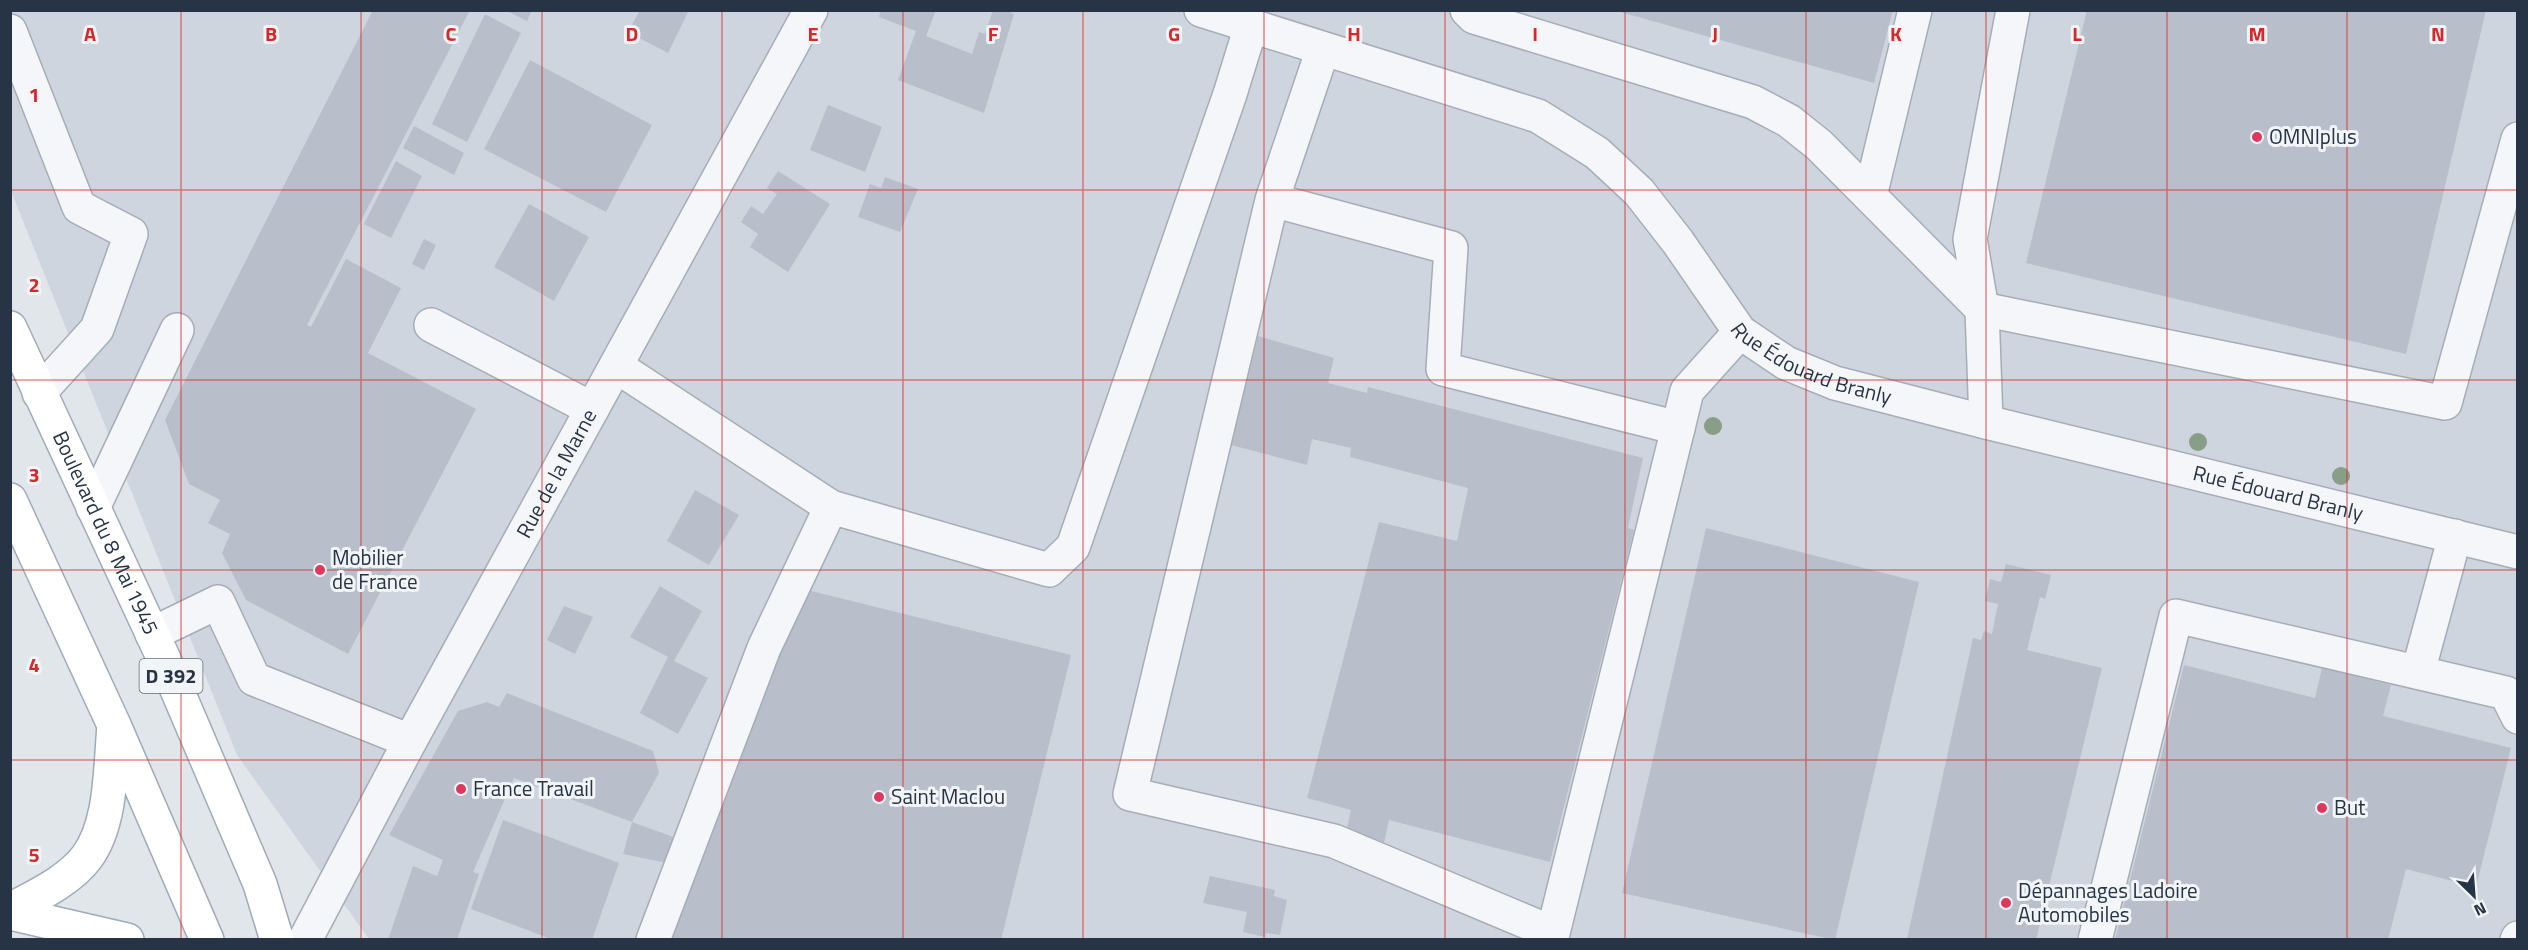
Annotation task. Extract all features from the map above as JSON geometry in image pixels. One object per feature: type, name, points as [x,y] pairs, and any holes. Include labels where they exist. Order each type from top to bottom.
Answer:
[{"type":"main road","name":"Boulevard du 8 Mai 1945","points":[[10,328],[152,634],[260,884],[277,939]]},
{"type":"main road","points":[[10,500],[114,724],[207,939]]},
{"type":"main road","points":[[10,911],[67,876],[86,859],[98,840],[104,821],[114,724]]},
{"type":"main road","points":[[10,911],[127,939]]},
{"type":"street","name":"Rue de la Marne","points":[[305,939],[410,741],[811,10]]},
{"type":"street","name":"Rue Édouard Branly","points":[[1201,10],[1538,116],[1597,153],[1639,192],[1678,242],[1740,332],[1786,363],[1835,383],[2517,552]]},
{"type":"street","points":[[1467,10],[1474,17],[1753,102],[1789,121],[1819,145],[1982,309],[2445,403],[2517,139]]},
{"type":"street","points":[[1870,196],[1915,10]]},
{"type":"street","points":[[1986,422],[1982,309],[1970,239],[2013,10]]},
{"type":"street","points":[[616,366],[831,507],[1049,570],[1073,546],[1230,94],[1251,26]]},
{"type":"street","points":[[10,31],[78,207],[131,234],[97,329],[39,393]]},
{"type":"street","points":[[1323,49],[1272,200],[1130,794],[1334,841],[1553,933],[1687,391],[1740,332]]},
{"type":"street","points":[[1272,200],[1451,248],[1443,369],[1678,428]]},
{"type":"street","points":[[431,324],[592,409]]},
{"type":"street","points":[[93,508],[177,330]]},
{"type":"street","points":[[652,939],[764,648],[831,507]]},
{"type":"street","points":[[2418,672],[2455,536]]},
{"type":"street","points":[[152,634],[218,602],[254,679],[410,741]]},
{"type":"street","points":[[2095,939],[2176,616],[2506,693],[2517,717]]},
{"type":"shaded area","points":[[11,11],[2517,11],[2517,939],[369,939],[237,755],[11,191]]},
{"type":"building","points":[[373,10],[470,10],[307,325],[311,327],[346,259],[401,288],[368,353],[476,409],[348,654],[246,600],[222,553],[230,534],[208,523],[220,500],[189,484],[165,420]]},
{"type":"building","points":[[505,10],[532,10],[527,21]]},
{"type":"building","points":[[640,10],[689,10],[668,53],[628,32]]},
{"type":"building","points":[[881,10],[936,10],[926,36],[972,54],[979,32],[985,34],[993,10],[1005,10],[1014,14],[984,113],[898,80],[916,31],[879,17]]},
{"type":"building","points":[[1613,10],[1893,10],[1874,83]]},
{"type":"building","name":"OMNIplus","points":[[2087,10],[2486,10],[2406,354],[2026,263]]},
{"type":"building","points":[[485,14],[521,33],[467,142],[432,124]]},
{"type":"building","points":[[530,60],[652,125],[606,212],[484,149]]},
{"type":"building","points":[[828,105],[882,127],[865,172],[810,150]]},
{"type":"building","points":[[414,126],[464,153],[454,175],[403,148]]},
{"type":"building","points":[[396,161],[422,176],[391,238],[364,224]]},
{"type":"building","points":[[778,171],[830,204],[788,272],[750,247],[758,234],[741,222],[751,206],[763,214],[777,194],[767,188]]},
{"type":"building","points":[[885,177],[918,189],[900,232],[858,217],[870,184],[881,188]]},
{"type":"building","points":[[529,204],[589,237],[554,301],[494,267]]},
{"type":"building","points":[[424,239],[436,245],[424,270],[412,264]]},
{"type":"building","points":[[1258,336],[1334,358],[1328,383],[1367,393],[1368,387],[1643,458],[1628,528],[1634,530],[1550,862],[1389,820],[1384,843],[1346,832],[1351,810],[1307,798],[1379,522],[1457,541],[1468,488],[1350,457],[1351,448],[1312,439],[1307,465],[1231,445]]},
{"type":"building","points":[[695,490],[739,515],[709,565],[667,541]]},
{"type":"building","points":[[1706,528],[1919,582],[1835,940],[1622,893]]},
{"type":"building","points":[[2006,564],[2051,575],[2045,599],[2040,597],[2027,650],[2102,668],[2036,940],[1907,939],[1973,638],[1981,640],[1984,631],[1992,634],[1998,604],[1985,601],[1990,579],[2001,582]]},
{"type":"building","points":[[660,586],[702,611],[674,661],[708,678],[678,734],[640,713],[668,657],[630,637]]},
{"type":"building","name":"Saint Maclou","points":[[803,589],[1071,655],[1001,940],[668,940]]},
{"type":"building","points":[[564,606],[593,617],[575,654],[547,640]]},
{"type":"building","name":"But","points":[[2184,665],[2315,698],[2322,668],[2391,685],[2383,716],[2511,748],[2476,887],[2406,869],[2388,940],[2115,940]]},
{"type":"building","points":[[507,693],[653,751],[659,773],[632,822],[514,778],[473,872],[479,874],[457,940],[388,940],[413,866],[437,876],[443,860],[389,835],[458,711],[487,702],[499,707]]},
{"type":"building","points":[[503,820],[619,863],[592,940],[554,940],[471,909]]},
{"type":"building","points":[[632,822],[676,838],[667,863],[623,854]]},
{"type":"building","points":[[1210,876],[1275,890],[1274,896],[1287,900],[1280,935],[1266,933],[1265,937],[1243,932],[1247,912],[1203,903]]},
{"type":"place","name":"OMNIplus","points":[[2257,137]]},
{"type":"place","name":"Mobilier de France","points":[[320,570]]},
{"type":"place","name":"France Travail","points":[[461,789]]},
{"type":"place","name":"Saint Maclou","points":[[879,797]]},
{"type":"place","name":"But","points":[[2322,808]]},
{"type":"place","name":"Dépannages Ladoire Automobiles","points":[[2006,903]]}]
